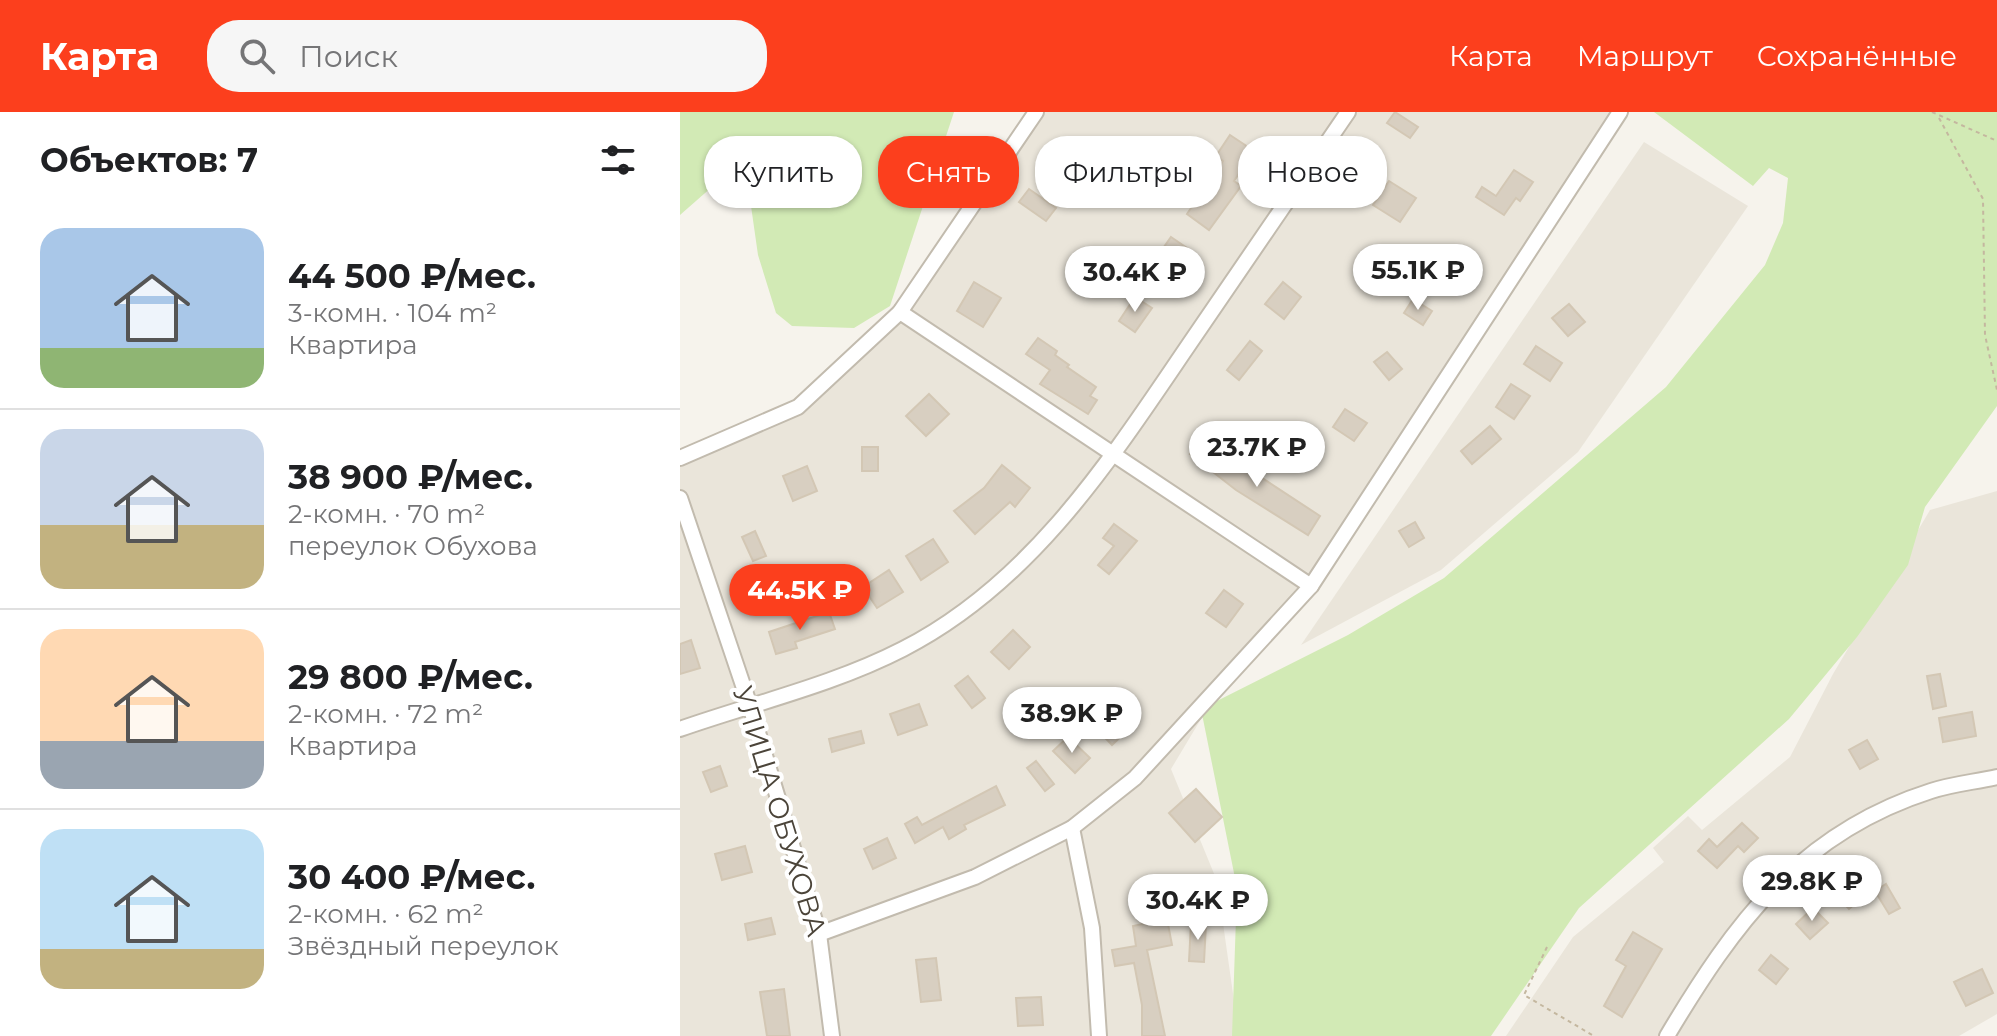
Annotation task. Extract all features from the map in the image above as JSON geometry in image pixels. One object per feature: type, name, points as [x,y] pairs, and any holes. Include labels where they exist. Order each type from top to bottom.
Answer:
[{"type":"street","points":[[680,458],[798,407],[900,312],[1036,112]]},
{"type":"street","points":[[680,729],[848,674],[891,655],[975,603],[1048,537],[1113,456],[1348,112]]},
{"type":"street","points":[[819,934],[975,877],[1072,828],[1135,778],[1311,586],[1620,112]]},
{"type":"street","points":[[900,312],[1311,586]]},
{"type":"street","name":"УЛИЦА ОБУХОВА","points":[[680,498],[750,706],[819,934],[832,1036]]},
{"type":"street","points":[[1667,1036],[1732,934],[1757,902],[1811,853],[1872,816],[1931,791],[1997,777]]},
{"type":"street","points":[[1072,828],[1092,928],[1099,1036]]},
{"type":"path","points":[[1932,112],[1939,118],[1997,141]]},
{"type":"path","points":[[1939,118],[1983,199],[1985,335],[1997,390]]},
{"type":"path","points":[[1547,947],[1524,995],[1594,1036]]},
{"type":"shaded area","points":[[1028,112],[1611,112],[1304,583],[1231,669],[1171,769],[1217,881],[1239,1036],[680,1036],[680,452],[791,403],[893,309],[962,208],[1019,208],[1019,136],[1012,136]]},
{"type":"shaded area","points":[[1644,142],[1748,206],[1578,452],[1441,570],[1301,645]]},
{"type":"shaded area","points":[[1997,491],[1997,1014],[1959,1036],[1506,1036],[1573,937],[1664,862],[1653,848],[1688,816],[1702,830],[1790,757],[1833,674],[1930,510]]},
{"type":"green space","points":[[680,112],[954,112],[946,136],[878,136],[878,208],[922,208],[890,306],[854,328],[792,326],[776,313],[758,255],[751,208],[862,208],[862,136],[704,136],[704,194],[680,215]]},
{"type":"green space","points":[[1654,112],[1997,112],[1997,406],[1925,507],[1908,565],[1857,637],[1789,719],[1579,908],[1491,1036],[1232,1036],[1237,888],[1201,709],[1348,635],[1444,578],[1666,387],[1765,265],[1783,223],[1788,178],[1769,168],[1753,186]]},
{"type":"building","points":[[1395,112],[1418,127],[1410,138],[1387,123]]},
{"type":"building","points":[[1230,135],[1238,140],[1238,175],[1234,181],[1238,184],[1238,190],[1209,230],[1187,214],[1191,208],[1222,208],[1222,147]]},
{"type":"building","points":[[1514,170],[1533,182],[1520,201],[1516,198],[1504,215],[1476,197],[1482,187],[1496,196]]},
{"type":"building","points":[[1389,181],[1416,198],[1400,222],[1378,208],[1387,208]]},
{"type":"building","points":[[1029,189],[1035,193],[1035,208],[1056,208],[1046,221],[1019,202]]},
{"type":"building","points":[[1171,237],[1190,250],[1169,280],[1150,267]]},
{"type":"building","points":[[974,282],[1001,298],[983,327],[957,311]]},
{"type":"building","points":[[1283,282],[1301,297],[1284,319],[1265,304]]},
{"type":"building","points":[[1135,297],[1152,308],[1135,332],[1119,321]]},
{"type":"building","points":[[1413,299],[1432,311],[1423,325],[1404,313]]},
{"type":"building","points":[[1569,304],[1585,322],[1568,336],[1552,318]]},
{"type":"building","points":[[1038,338],[1057,351],[1055,355],[1069,365],[1067,367],[1096,387],[1090,396],[1097,400],[1088,414],[1040,384],[1050,370],[1026,354]]},
{"type":"building","points":[[1250,341],[1262,351],[1239,380],[1227,370]]},
{"type":"building","points":[[1536,346],[1562,363],[1550,381],[1524,364]]},
{"type":"building","points":[[1387,352],[1402,369],[1389,380],[1374,362]]},
{"type":"building","points":[[1511,384],[1530,396],[1514,419],[1496,407]]},
{"type":"building","points":[[929,394],[949,414],[926,436],[906,416]]},
{"type":"building","points":[[1345,409],[1367,423],[1354,441],[1333,427]]},
{"type":"building","points":[[1490,426],[1501,439],[1472,464],[1461,451]]},
{"type":"building","points":[[1200,442],[1220,458],[1224,453],[1320,516],[1308,535],[1236,490],[1190,454]]},
{"type":"building","points":[[862,447],[878,447],[878,471],[862,471]]},
{"type":"building","points":[[1002,465],[1030,488],[1015,507],[1010,502],[975,534],[954,511],[984,488]]},
{"type":"building","points":[[807,466],[817,491],[793,501],[783,476]]},
{"type":"building","points":[[1415,522],[1424,538],[1409,547],[1399,531]]},
{"type":"building","points":[[1114,524],[1137,541],[1109,574],[1098,565],[1114,546],[1103,538]]},
{"type":"building","points":[[755,531],[766,556],[753,561],[742,537]]},
{"type":"building","points":[[933,539],[948,562],[921,580],[906,556]]},
{"type":"building","points":[[889,570],[903,592],[877,608],[863,587]]},
{"type":"building","points":[[1224,590],[1243,604],[1226,627],[1206,613]]},
{"type":"building","points":[[829,612],[835,629],[795,642],[797,648],[776,654],[769,632]]},
{"type":"building","points":[[1013,630],[1030,647],[1009,669],[991,652]]},
{"type":"building","points":[[691,640],[700,668],[680,674],[680,644]]},
{"type":"building","points":[[1940,674],[1946,706],[1933,709],[1927,676]]},
{"type":"building","points":[[968,676],[985,698],[972,708],[955,686]]},
{"type":"building","points":[[919,704],[927,725],[898,735],[890,714]]},
{"type":"building","points":[[1113,709],[1131,727],[1112,745],[1094,726]]},
{"type":"building","points":[[1972,712],[1976,736],[1943,742],[1939,718]]},
{"type":"building","points":[[861,731],[864,743],[832,752],[829,739]]},
{"type":"building","points":[[1068,737],[1090,758],[1075,773],[1053,751]]},
{"type":"building","points":[[1867,740],[1878,759],[1860,769],[1849,750]]},
{"type":"building","points":[[1036,761],[1054,784],[1045,791],[1027,768]]},
{"type":"building","points":[[720,766],[727,786],[711,792],[703,772]]},
{"type":"building","points":[[996,786],[1005,805],[964,825],[966,829],[949,839],[943,827],[915,843],[905,824],[917,817],[922,825]]},
{"type":"building","points":[[1196,789],[1222,817],[1195,842],[1169,813]]},
{"type":"building","points":[[1742,823],[1758,838],[1744,852],[1738,846],[1717,868],[1698,851],[1709,839],[1717,847]]},
{"type":"building","points":[[887,838],[896,858],[873,869],[864,849]]},
{"type":"building","points":[[745,846],[752,872],[722,880],[715,854]]},
{"type":"building","points":[[1852,882],[1865,896],[1849,909],[1837,896]]},
{"type":"building","points":[[1886,884],[1900,908],[1889,914],[1875,891]]},
{"type":"building","points":[[1813,908],[1828,923],[1810,939],[1796,924]]},
{"type":"building","points":[[771,918],[775,934],[748,940],[745,924]]},
{"type":"building","points":[[1167,919],[1172,945],[1147,950],[1165,1036],[1142,1036],[1142,1005],[1134,963],[1115,966],[1112,950],[1136,946],[1133,926]]},
{"type":"building","points":[[1191,923],[1206,924],[1204,962],[1189,961]]},
{"type":"building","points":[[1633,932],[1662,949],[1622,1017],[1604,1006],[1626,966],[1616,960]]},
{"type":"building","points":[[1771,955],[1788,969],[1776,984],[1759,970]]},
{"type":"building","points":[[936,958],[941,1000],[921,1002],[916,960]]},
{"type":"building","points":[[1982,969],[1993,993],[1966,1006],[1954,982]]},
{"type":"building","points":[[784,989],[790,1036],[767,1036],[760,992]]},
{"type":"building","points":[[1041,997],[1043,1025],[1018,1026],[1016,998]]}]
